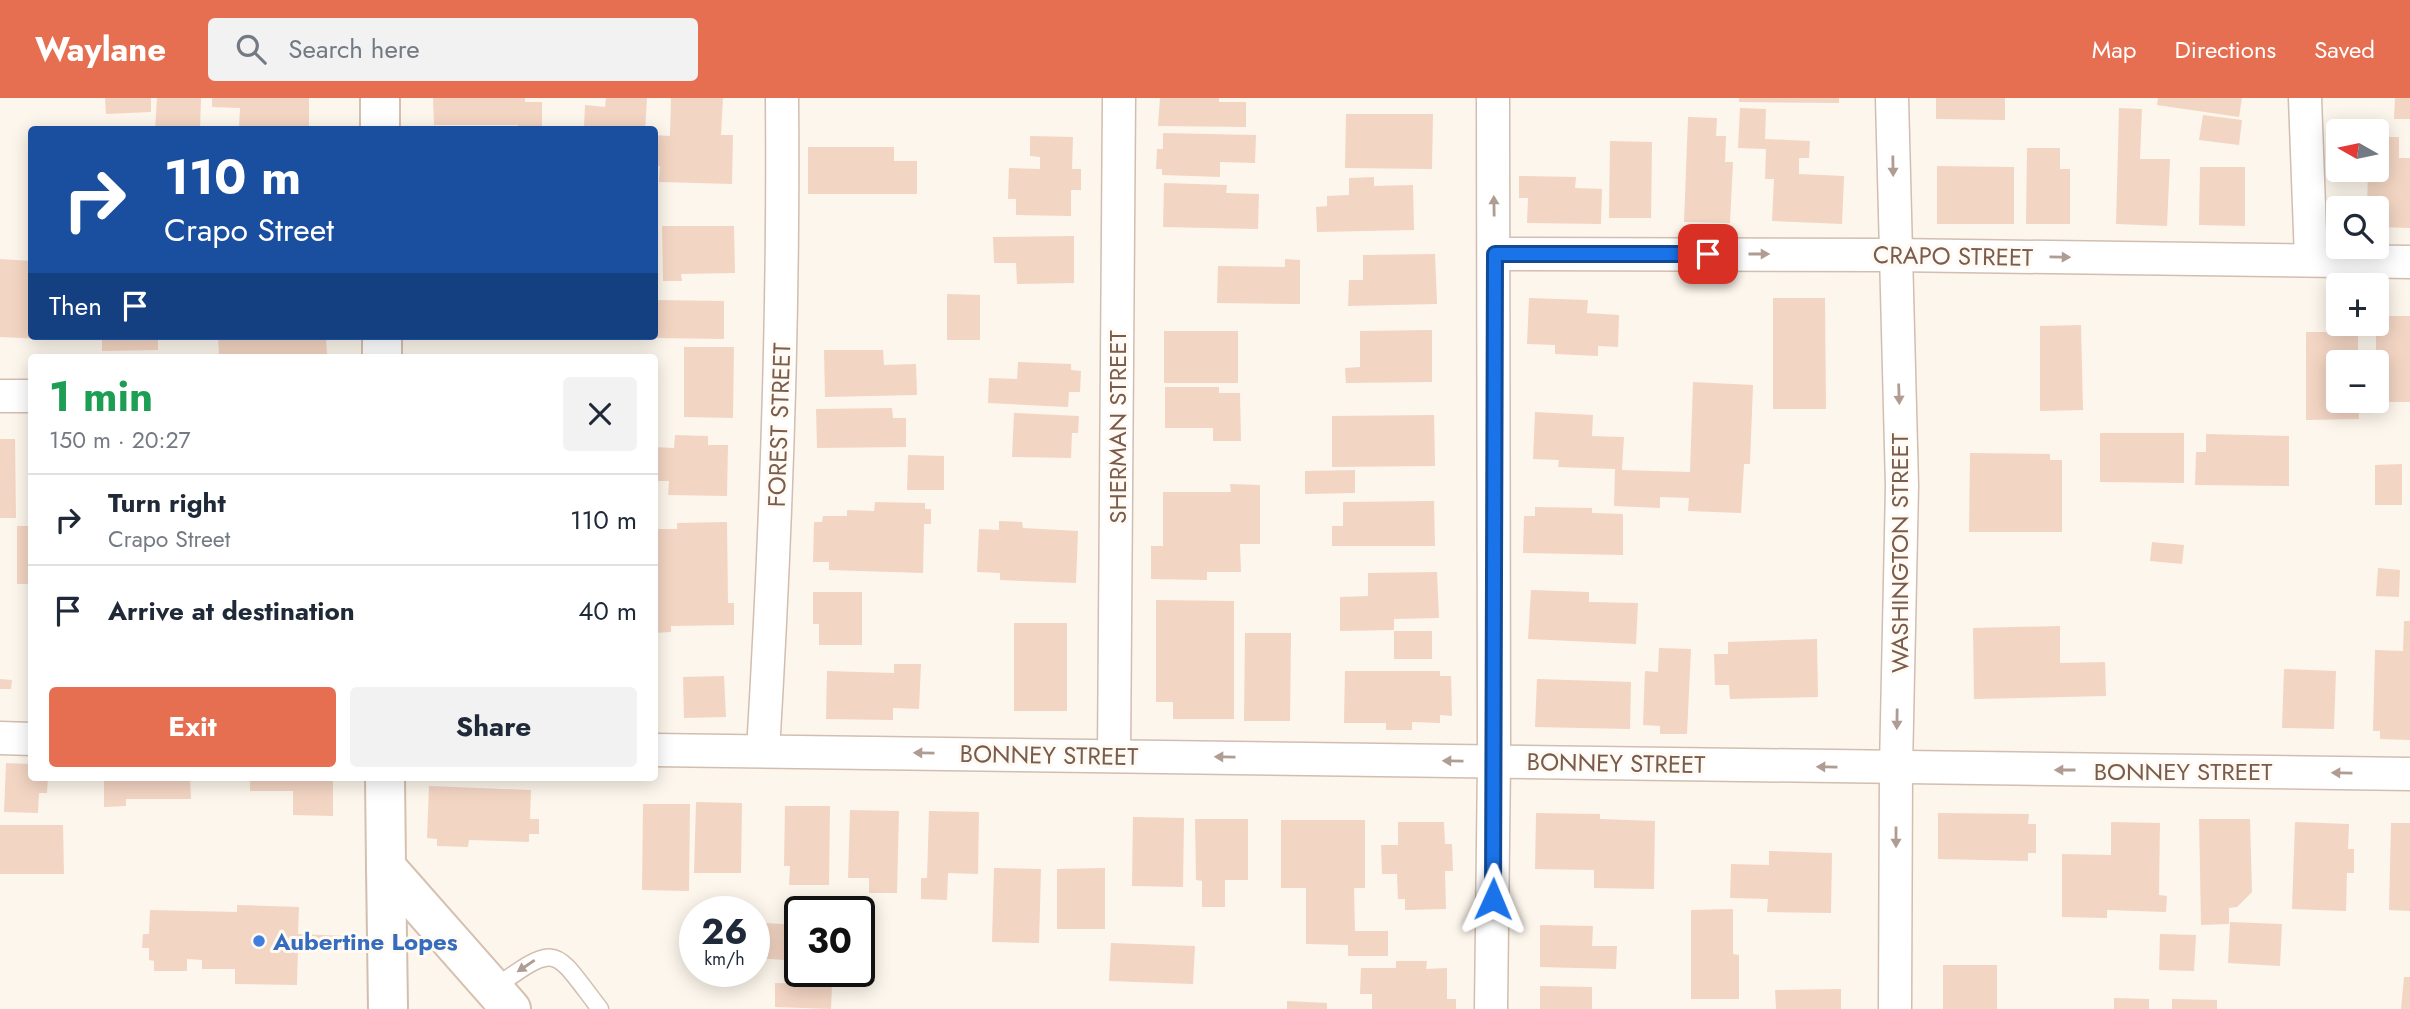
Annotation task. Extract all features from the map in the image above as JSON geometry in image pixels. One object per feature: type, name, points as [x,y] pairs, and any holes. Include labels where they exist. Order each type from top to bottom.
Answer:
[{"type":"main road","points":[[380,98],[380,126]]},
{"type":"main road","points":[[385,781],[388,1009]]},
{"type":"main road","points":[[386,867],[502,999]]},
{"type":"street","name":"FOREST STREET","points":[[763,751],[776,529],[783,294],[782,98]]},
{"type":"street","name":"SHERMAN STREET","points":[[1114,756],[1118,98]]},
{"type":"street","points":[[1491,1009],[1494,761],[1493,98]]},
{"type":"street","name":"WASHINGTON STREET","points":[[1892,98],[1902,486],[1896,768],[1895,1009]]},
{"type":"street","points":[[2305,98],[2311,260]]},
{"type":"street","name":"CRAPO STREET","points":[[1495,254],[1894,255],[2410,262]]},
{"type":"street","points":[[0,396],[28,396]]},
{"type":"street","points":[[0,738],[28,739]]},
{"type":"street","name":"BONNEY STREET","points":[[658,750],[2410,774]]},
{"type":"lane","points":[[502,999],[534,959],[551,957],[563,960],[600,1009]]},
{"type":"building","points":[[105,98],[151,98],[151,112],[106,114]]},
{"type":"building","points":[[157,98],[201,98],[200,126],[155,126]]},
{"type":"building","points":[[212,98],[309,98],[309,126],[239,126],[240,108],[212,107]]},
{"type":"building","points":[[433,98],[525,98],[525,102],[542,102],[542,126],[434,125]]},
{"type":"building","points":[[606,98],[647,98],[645,126],[584,126],[585,105],[605,107]]},
{"type":"building","points":[[671,98],[723,98],[721,135],[733,135],[732,184],[659,182],[658,135],[670,136]]},
{"type":"building","points":[[1160,98],[1219,98],[1219,102],[1246,102],[1246,127],[1158,126]]},
{"type":"building","points":[[1739,98],[1839,98],[1839,103],[1739,102]]},
{"type":"building","points":[[1936,98],[2005,98],[2005,120],[1936,119]]},
{"type":"building","points":[[2158,98],[2242,98],[2239,117],[2157,105]]},
{"type":"building","points":[[2395,98],[2410,98],[2410,119],[2394,119]]},
{"type":"building","points":[[1740,108],[1766,109],[1765,139],[1810,141],[1809,158],[1799,158],[1799,174],[1844,176],[1842,224],[1772,221],[1774,179],[1765,179],[1766,149],[1738,148]]},
{"type":"building","points":[[2119,108],[2142,109],[2140,159],[2170,159],[2167,226],[2116,224]]},
{"type":"building","points":[[1346,114],[1433,114],[1432,169],[1345,168]]},
{"type":"building","points":[[2203,115],[2242,120],[2239,145],[2199,140]]},
{"type":"building","points":[[1688,117],[1717,118],[1716,136],[1726,136],[1725,162],[1733,162],[1730,223],[1684,222]]},
{"type":"building","points":[[1163,133],[1256,135],[1255,163],[1220,162],[1220,177],[1162,175],[1162,169],[1156,169],[1157,149],[1163,149]]},
{"type":"building","points":[[1030,136],[1073,137],[1072,169],[1081,169],[1081,190],[1071,190],[1071,216],[1016,215],[1016,199],[1008,199],[1009,168],[1040,169],[1040,157],[1030,156]]},
{"type":"building","points":[[2389,137],[2399,137],[2399,158],[2410,158],[2410,228],[2389,227],[2389,196],[2367,196],[2368,182],[2389,182]]},
{"type":"building","points":[[1610,141],[1652,142],[1651,218],[1609,218]]},
{"type":"building","points":[[808,147],[894,147],[894,161],[917,161],[917,194],[808,194]]},
{"type":"building","points":[[2027,148],[2060,148],[2060,169],[2070,169],[2070,224],[2026,224]]},
{"type":"building","points":[[1937,166],[2014,167],[2014,224],[1937,224]]},
{"type":"building","points":[[2200,167],[2245,167],[2245,226],[2199,225]]},
{"type":"building","points":[[1519,176],[1576,177],[1575,188],[1602,189],[1601,224],[1527,223],[1528,198],[1519,198]]},
{"type":"building","points":[[1374,177],[1374,186],[1413,185],[1414,230],[1317,232],[1316,207],[1327,206],[1327,196],[1349,195],[1349,178]]},
{"type":"building","points":[[1164,183],[1227,185],[1226,193],[1259,194],[1258,229],[1163,227]]},
{"type":"building","points":[[662,226],[734,226],[735,273],[681,274],[682,281],[663,281]]},
{"type":"building","points":[[1074,236],[1074,283],[1017,284],[1016,263],[994,263],[993,237]]},
{"type":"building","points":[[1435,254],[1437,304],[1348,306],[1349,280],[1363,280],[1363,255]]},
{"type":"building","points":[[0,259],[28,261],[28,338],[0,337]]},
{"type":"building","points":[[1285,259],[1300,260],[1300,304],[1217,303],[1218,266],[1285,267]]},
{"type":"building","points":[[947,294],[980,295],[980,340],[947,340]]},
{"type":"building","points":[[1529,298],[1588,300],[1587,313],[1619,315],[1618,347],[1598,346],[1598,356],[1555,354],[1555,345],[1527,344]]},
{"type":"building","points":[[1773,298],[1825,298],[1826,409],[1773,409]]},
{"type":"building","points":[[658,300],[724,301],[724,339],[658,338]]},
{"type":"building","points":[[2389,316],[2410,316],[2410,402],[2389,402],[2389,350],[2376,350],[2376,336],[2389,336]]},
{"type":"building","points":[[2081,325],[2083,410],[2040,411],[2040,326]]},
{"type":"building","points":[[1432,330],[1432,382],[1346,383],[1345,368],[1360,367],[1360,331]]},
{"type":"building","points":[[1164,331],[1238,331],[1238,383],[1164,383]]},
{"type":"building","points":[[2306,332],[2326,332],[2326,336],[2358,336],[2358,350],[2326,350],[2326,413],[2359,413],[2359,419],[2306,420]]},
{"type":"building","points":[[102,340],[158,340],[158,350],[102,351]]},
{"type":"building","points":[[218,340],[326,340],[327,354],[219,354]]},
{"type":"building","points":[[684,347],[734,347],[733,418],[684,417]]},
{"type":"building","points":[[824,350],[883,350],[884,365],[916,364],[917,395],[825,397]]},
{"type":"building","points":[[1018,362],[1071,364],[1071,370],[1081,371],[1080,392],[1069,392],[1068,407],[988,403],[989,378],[1017,379]]},
{"type":"building","points":[[1693,382],[1753,385],[1750,464],[1744,464],[1741,513],[1688,511],[1689,498],[1660,497],[1660,508],[1614,506],[1615,469],[1558,467],[1559,460],[1533,459],[1535,412],[1593,415],[1592,436],[1624,437],[1622,470],[1690,472]]},
{"type":"building","points":[[1165,387],[1219,387],[1219,393],[1240,393],[1241,441],[1213,441],[1213,428],[1165,428]]},
{"type":"building","points":[[892,408],[893,418],[906,418],[906,447],[817,448],[816,409]]},
{"type":"building","points":[[1014,413],[1079,416],[1078,433],[1072,433],[1071,458],[1012,457]]},
{"type":"building","points":[[1434,415],[1435,466],[1332,467],[1332,416]]},
{"type":"building","points":[[2100,433],[2184,433],[2184,483],[2100,482]]},
{"type":"building","points":[[2206,434],[2289,436],[2289,486],[2195,485],[2196,452],[2206,452]]},
{"type":"building","points":[[675,435],[708,436],[708,445],[728,445],[727,496],[668,495],[669,481],[658,481],[658,447],[674,448]]},
{"type":"building","points":[[0,439],[15,439],[16,518],[0,518]]},
{"type":"building","points":[[1970,453],[2050,454],[2050,460],[2062,460],[2062,532],[1969,532]]},
{"type":"building","points":[[908,455],[944,456],[944,490],[907,490]]},
{"type":"building","points":[[2402,464],[2402,505],[2375,505],[2375,465]]},
{"type":"building","points":[[1355,470],[1355,493],[1305,494],[1305,471]]},
{"type":"building","points":[[1230,484],[1260,485],[1260,544],[1240,544],[1241,572],[1207,572],[1207,580],[1151,579],[1151,546],[1163,546],[1163,492],[1231,492]]},
{"type":"building","points":[[1434,501],[1435,546],[1332,546],[1332,526],[1343,526],[1343,502]]},
{"type":"building","points":[[875,502],[925,503],[925,509],[931,509],[931,524],[924,524],[923,573],[829,570],[829,562],[813,562],[814,522],[822,522],[823,516],[847,516],[847,510],[874,511]]},
{"type":"building","points":[[1535,507],[1592,508],[1592,513],[1623,514],[1623,555],[1523,553],[1524,516],[1535,516]]},
{"type":"building","points":[[999,521],[1022,522],[1023,528],[1078,531],[1076,583],[1000,580],[1000,573],[977,572],[979,529],[999,530]]},
{"type":"building","points":[[727,522],[728,603],[734,603],[734,625],[671,626],[671,632],[658,633],[658,529],[677,529],[677,523]]},
{"type":"building","points":[[17,526],[28,526],[28,584],[17,584]]},
{"type":"building","points":[[2152,542],[2184,545],[2182,564],[2150,561]]},
{"type":"building","points":[[2378,568],[2400,570],[2399,597],[2376,596]]},
{"type":"building","points":[[1437,572],[1439,618],[1394,619],[1394,630],[1340,631],[1340,597],[1368,596],[1368,573]]},
{"type":"building","points":[[1531,590],[1589,592],[1589,602],[1638,603],[1636,644],[1528,639]]},
{"type":"building","points":[[813,592],[862,592],[862,645],[819,645],[819,624],[813,624]]},
{"type":"building","points":[[1156,600],[1234,601],[1234,719],[1173,719],[1173,702],[1156,702]]},
{"type":"building","points":[[2404,621],[2410,621],[2410,740],[2380,739],[2380,731],[2373,731],[2375,650],[2403,651]]},
{"type":"building","points":[[1014,623],[1067,623],[1067,711],[1014,711]]},
{"type":"building","points":[[2060,626],[2060,663],[2105,662],[2106,696],[1974,699],[1973,628]]},
{"type":"building","points":[[1394,631],[1432,631],[1432,659],[1394,659]]},
{"type":"building","points":[[1245,633],[1291,633],[1290,721],[1244,721]]},
{"type":"building","points":[[1817,639],[1818,697],[1730,699],[1729,685],[1715,685],[1714,654],[1728,654],[1728,642]]},
{"type":"building","points":[[1659,648],[1691,649],[1687,734],[1660,734],[1660,726],[1643,725],[1645,671],[1658,672]]},
{"type":"building","points":[[894,664],[921,664],[919,709],[893,708],[893,720],[826,719],[827,671],[894,673]]},
{"type":"building","points":[[2284,669],[2336,671],[2334,729],[2282,728]]},
{"type":"building","points":[[1345,671],[1440,671],[1440,676],[1451,676],[1452,716],[1440,715],[1440,723],[1412,722],[1412,730],[1386,730],[1386,723],[1344,723]]},
{"type":"building","points":[[724,676],[726,717],[684,718],[683,677]]},
{"type":"building","points":[[0,679],[12,680],[11,689],[0,689]]},
{"type":"building","points":[[1537,679],[1631,682],[1630,729],[1535,727]]},
{"type":"building","points":[[6,763],[28,764],[28,781],[48,781],[47,793],[39,793],[38,813],[4,812]]},
{"type":"building","points":[[104,781],[190,781],[191,799],[126,799],[126,806],[104,807]]},
{"type":"building","points":[[250,781],[333,781],[333,816],[293,815],[293,791],[250,791]]},
{"type":"building","points":[[429,786],[531,790],[530,819],[539,819],[539,834],[529,834],[529,842],[469,840],[468,847],[437,846],[437,839],[427,838]]},
{"type":"building","points":[[696,802],[742,803],[741,873],[694,873]]},
{"type":"building","points":[[643,804],[690,804],[689,891],[642,890]]},
{"type":"building","points":[[785,806],[830,806],[829,885],[789,885],[790,866],[784,866]]},
{"type":"building","points":[[850,810],[899,811],[897,893],[869,893],[869,878],[848,878]]},
{"type":"building","points":[[929,811],[979,812],[978,874],[948,873],[947,900],[921,899],[921,878],[927,878]]},
{"type":"building","points":[[1536,813],[1600,814],[1600,819],[1655,821],[1654,889],[1594,888],[1594,870],[1535,869]]},
{"type":"building","points":[[1938,813],[2029,814],[2028,824],[2036,824],[2036,853],[2028,853],[2028,861],[1938,859]]},
{"type":"building","points":[[1133,817],[1184,818],[1183,887],[1132,886]]},
{"type":"building","points":[[1195,819],[1248,819],[1248,880],[1225,880],[1225,907],[1202,907],[1202,881],[1196,880]]},
{"type":"building","points":[[2199,819],[2250,819],[2252,892],[2237,907],[2229,908],[2229,924],[2201,925]]},
{"type":"building","points":[[1281,820],[1365,820],[1365,888],[1354,888],[1355,931],[1388,931],[1388,956],[1348,956],[1348,945],[1306,944],[1306,888],[1281,888]]},
{"type":"building","points":[[1398,822],[1444,822],[1445,844],[1452,844],[1453,871],[1445,871],[1446,909],[1405,910],[1405,899],[1398,899],[1397,874],[1382,874],[1381,845],[1398,845]]},
{"type":"building","points":[[2111,822],[2160,823],[2159,895],[2167,896],[2166,912],[2107,910],[2107,918],[2062,917],[2062,854],[2111,855]]},
{"type":"building","points":[[2295,822],[2349,824],[2348,849],[2354,849],[2354,873],[2347,873],[2346,911],[2292,909]]},
{"type":"building","points":[[2391,823],[2410,823],[2410,911],[2389,910]]},
{"type":"building","points":[[0,825],[63,825],[64,874],[0,874]]},
{"type":"building","points":[[1769,851],[1832,853],[1831,913],[1767,912],[1768,899],[1730,898],[1731,864],[1769,865]]},
{"type":"building","points":[[994,868],[1041,869],[1039,943],[992,942]]},
{"type":"building","points":[[1105,868],[1105,929],[1057,929],[1057,869]]},
{"type":"building","points":[[237,905],[299,907],[298,934],[347,936],[346,949],[298,948],[297,985],[235,984],[235,969],[202,969],[202,960],[187,959],[187,971],[154,971],[154,961],[149,960],[149,948],[142,948],[143,934],[149,934],[150,910],[237,912]]},
{"type":"building","points":[[1733,909],[1733,954],[1739,955],[1739,999],[1691,999],[1691,910]]},
{"type":"building","points":[[2230,922],[2282,924],[2280,966],[2228,963]]},
{"type":"building","points":[[770,923],[784,924],[784,960],[770,959]]},
{"type":"building","points":[[1540,925],[1593,926],[1592,946],[1617,946],[1616,969],[1540,967]]},
{"type":"building","points":[[2160,934],[2196,935],[2194,971],[2159,970]]},
{"type":"building","points":[[1111,943],[1195,946],[1193,984],[1109,981]]},
{"type":"building","points":[[1396,961],[1427,961],[1426,969],[1447,968],[1447,999],[1456,999],[1456,1009],[1372,1009],[1372,994],[1360,994],[1361,968],[1396,968]]},
{"type":"building","points":[[1943,965],[1997,965],[1997,1009],[1943,1009]]},
{"type":"building","points":[[2404,977],[2410,977],[2410,1009],[2401,1009]]},
{"type":"building","points":[[775,983],[784,983],[784,987],[832,987],[831,1009],[775,1007]]},
{"type":"building","points":[[1540,986],[1592,987],[1592,1009],[1540,1009]]},
{"type":"building","points":[[1841,989],[1841,1009],[1776,1009],[1775,990]]},
{"type":"building","points":[[2114,998],[2149,999],[2149,1009],[2114,1009]]},
{"type":"building","points":[[2172,999],[2217,1000],[2217,1009],[2172,1009]]},
{"type":"building","points":[[1287,1001],[1327,1003],[1327,1009],[1287,1009]]},
{"type":"place","name":"Aubertine Lopes","points":[[259,941]]},
{"type":"route","points":[[1493,899],[1495,254],[1708,254]]}]
